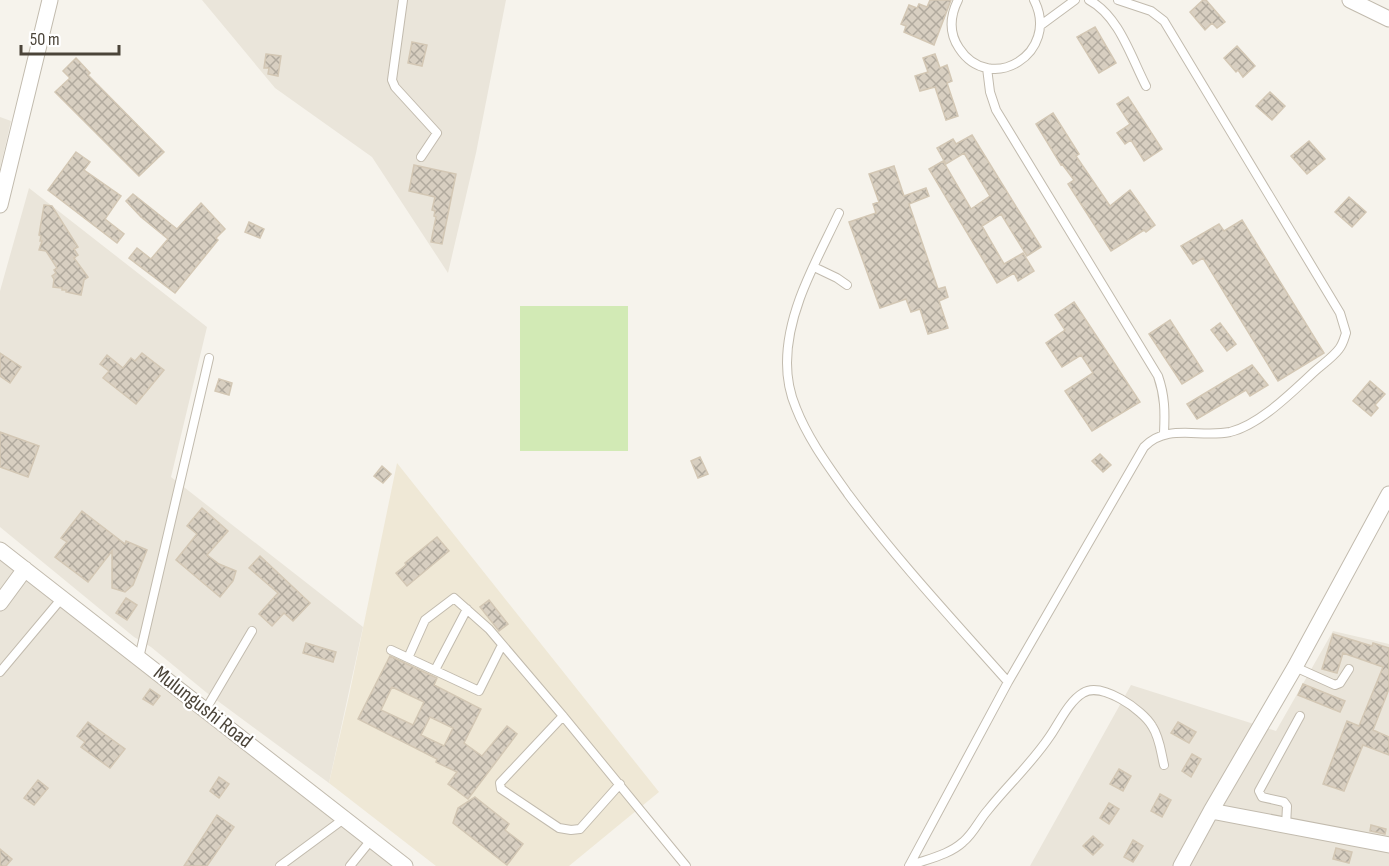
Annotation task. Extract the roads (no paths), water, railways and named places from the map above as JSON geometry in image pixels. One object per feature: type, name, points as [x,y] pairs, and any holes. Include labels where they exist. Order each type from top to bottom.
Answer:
[{"type":"street","points":[[0,205],[50,0]]},
{"type":"street","points":[[1350,0],[1389,19]]},
{"type":"street","points":[[1181,866],[1295,667],[1389,494]]},
{"type":"street","name":"Mulungushi Road","points":[[0,550],[405,866]]},
{"type":"street","points":[[0,603],[25,569]]},
{"type":"street","points":[[1211,812],[1389,845]]},
{"type":"lane","points":[[403,0],[392,80],[395,87],[437,133],[421,157]]},
{"type":"lane","points":[[958,0],[952,14],[951,28],[955,42],[962,54],[974,63],[987,68],[1002,68],[1017,63],[1029,54],[1038,41],[1041,26],[1039,10],[1034,0]]},
{"type":"lane","points":[[1041,26],[1075,0]]},
{"type":"lane","points":[[1089,0],[1098,5],[1113,20],[1146,86]]},
{"type":"lane","points":[[909,866],[1008,682],[1144,447],[1152,439],[1164,433],[1215,434],[1247,426],[1279,402],[1338,350],[1346,333],[1340,313],[1164,21],[1151,11],[1118,0]]},
{"type":"lane","points":[[987,68],[990,92],[996,110],[1158,376],[1165,400],[1164,433]]},
{"type":"lane","points":[[839,213],[795,315],[787,363],[789,385],[800,417],[819,451],[872,525],[1008,682]]},
{"type":"lane","points":[[814,267],[848,285]]},
{"type":"lane","points":[[139,658],[209,358]]},
{"type":"lane","points":[[0,672],[62,598]]},
{"type":"lane","points":[[408,658],[425,620],[454,598],[489,629],[686,866]]},
{"type":"lane","points":[[435,670],[467,609]]},
{"type":"lane","points":[[206,709],[252,631]]},
{"type":"lane","points":[[391,650],[479,691],[502,645]]},
{"type":"lane","points":[[1295,667],[1335,685],[1340,683],[1349,669]]},
{"type":"lane","points":[[909,866],[963,843],[1049,738],[1075,699],[1084,692],[1102,691],[1127,702],[1144,716],[1156,734],[1164,765]]},
{"type":"lane","points":[[563,716],[500,783],[501,789],[559,828],[571,830],[580,828],[620,784]]},
{"type":"lane","points":[[1286,826],[1287,806],[1284,802],[1262,796],[1259,791],[1300,716]]},
{"type":"lane","points":[[280,866],[345,818]]},
{"type":"lane","points":[[350,866],[371,840]]}]
